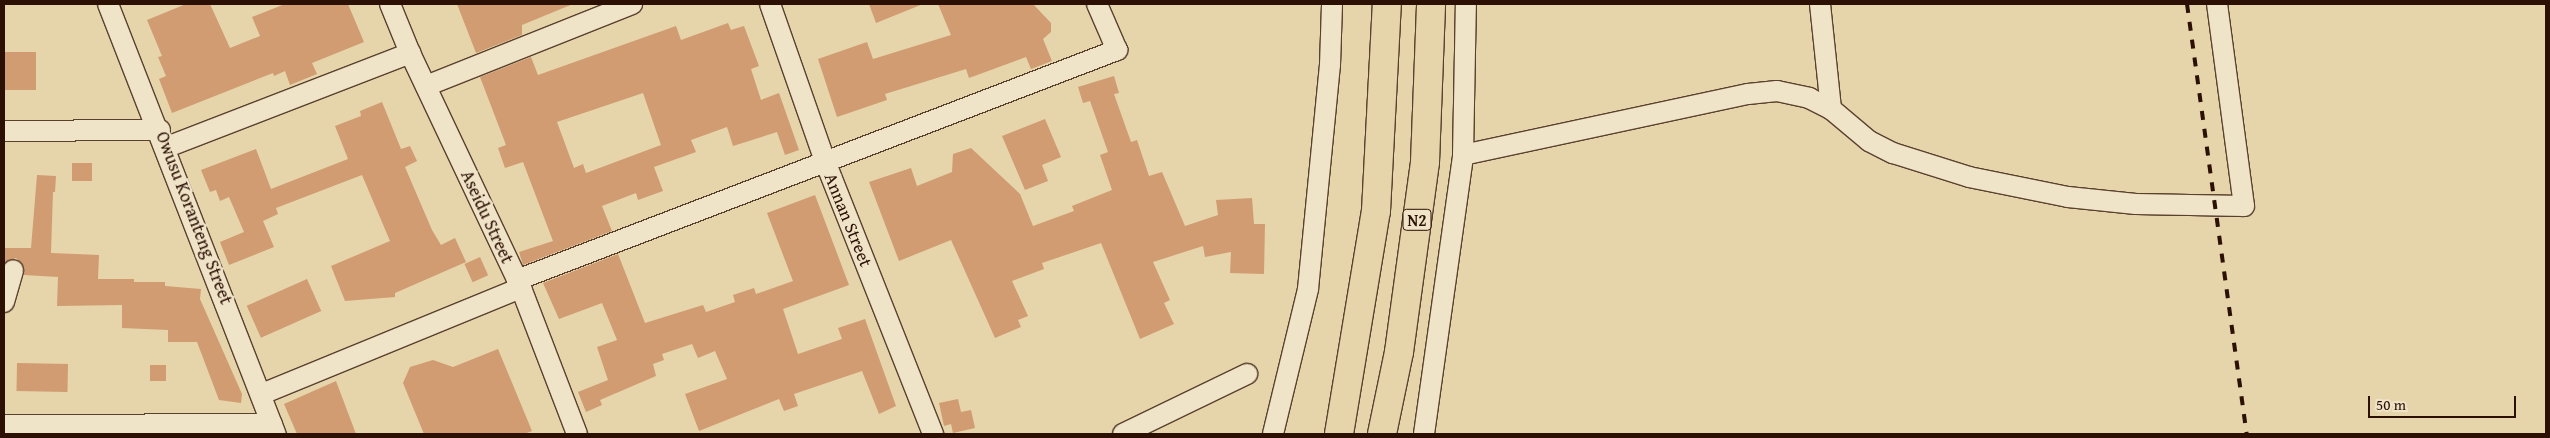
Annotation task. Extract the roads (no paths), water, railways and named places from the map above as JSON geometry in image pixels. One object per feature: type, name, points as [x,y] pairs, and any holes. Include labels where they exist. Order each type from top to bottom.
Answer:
[{"type":"highway","name":"N2","points":[[1339,434],[1376,211],[1386,4]]},
{"type":"highway","name":"N2","points":[[1382,434],[1399,352],[1425,162],[1431,4]]},
{"type":"street","name":"Owusu Koranteng Street","points":[[108,4],[163,139],[274,429]]},
{"type":"street","name":"Aseidu Street","points":[[390,4],[410,53],[519,284],[577,434]]},
{"type":"street","points":[[426,86],[632,4]]},
{"type":"street","name":"Annan Street","points":[[770,4],[825,161],[933,434]]},
{"type":"street","points":[[262,394],[519,284],[825,161],[1118,50],[1097,4]]},
{"type":"street","points":[[1273,434],[1308,289],[1330,65],[1332,4]]},
{"type":"street","points":[[1424,434],[1463,155],[1466,4]]},
{"type":"street","points":[[1820,4],[1831,109]]},
{"type":"street","points":[[1463,155],[1748,94],[1777,91],[1809,98],[1831,109],[1877,145],[1969,177],[2068,197],[2136,204],[2244,206],[2216,4]]},
{"type":"street","points":[[4,131],[163,139],[410,53]]},
{"type":"street","points":[[4,302],[13,270]]},
{"type":"street","points":[[1123,434],[1247,374]]},
{"type":"street","points":[[4,425],[274,429]]},
{"type":"railway","points":[[2187,4],[2247,434]]}]
